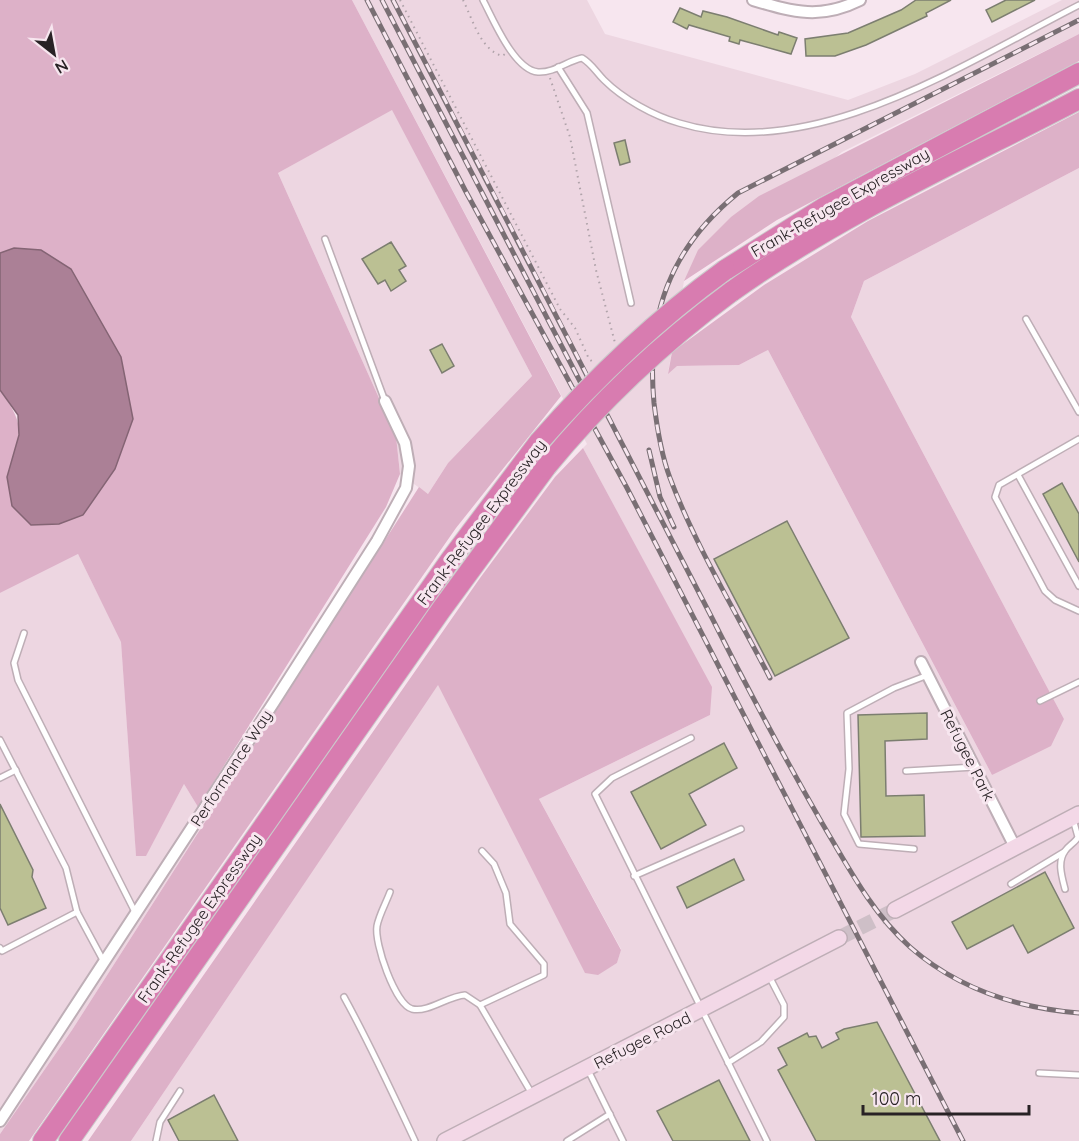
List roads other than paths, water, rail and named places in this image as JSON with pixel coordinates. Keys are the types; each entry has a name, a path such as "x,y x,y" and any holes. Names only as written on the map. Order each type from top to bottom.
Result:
{"highway":[{"name":"Frank-Refugee Expressway","path":"43,1141 450,559 538,442 621,355 674,308 725,270 825,207 1079,73"},
{"name":"Frank-Refugee Expressway","path":"69,1141 441,610 546,466 596,409 639,367 731,292 778,260 849,218 1079,99"}],"main road":[{"path":"894,910 1076,816"},
{"name":"Refugee Road","path":"445,1141 839,938"}],"street":[{"path":"756,0 795,11 823,14 860,0"},
{"name":"Performance Way","path":"0,1121 105,963 377,540 406,488 409,466 405,443 385,400"},
{"name":"Refugee Park","path":"921,662 1015,847"}],"lane":[{"path":"483,0 510,51 520,63 530,70 547,71 570,60 582,58 592,64 605,80 637,104 678,123 733,133 776,132 830,122 890,101 1079,5"},
{"path":"558,67 587,113 631,303"},
{"path":"325,239 385,400"},
{"path":"1026,319 1079,412"},
{"path":"1079,439 999,485 995,497 1045,591 1055,600 1079,611"},
{"path":"1018,475 1079,586"},
{"path":"24,633 14,663 18,680 136,915"},
{"path":"914,849 859,844 844,814 849,769 847,713 894,688 928,675"},
{"path":"1040,701 1079,682"},
{"path":"691,738 612,778 595,794 767,1141"},
{"path":"0,740 66,868 77,912 105,963"},
{"path":"906,771 975,767"},
{"path":"0,778 16,770"},
{"path":"1011,884 1064,852 1078,838 1076,816"},
{"path":"634,876 741,829"},
{"path":"480,1005 544,975 544,964 510,924 506,893 494,864 482,851"},
{"path":"1064,852 1060,872 1065,889"},
{"path":"390,892 376,927 376,937 401,1001 413,1009 422,1009 465,995 480,1005 533,1096"},
{"path":"0,948 2,951 77,912"},
{"path":"728,1063 760,1042 784,1017 784,1005 769,975"},
{"path":"344,997 374,1052 378,1065 415,1141"},
{"path":"587,1069 623,1141"},
{"path":"1039,1073 1079,1076"},
{"path":"156,1141 159,1122 180,1091"},
{"path":"567,1141 610,1114"}],"tunnel":[{"path":"839,938 895,910"}],"railway":[{"path":"367,0 465,190 627,488 963,1141"},
{"path":"382,0 585,391"},
{"path":"393,0 751,694 807,797 872,904 896,934 910,947 929,962 968,985 1011,1001 1079,1013"},
{"path":"770,678 692,529 664,460 655,412 652,371 654,341 667,286 679,261 695,237 738,193 1079,20"},
{"path":"649,450 660,497 674,527"}]}
